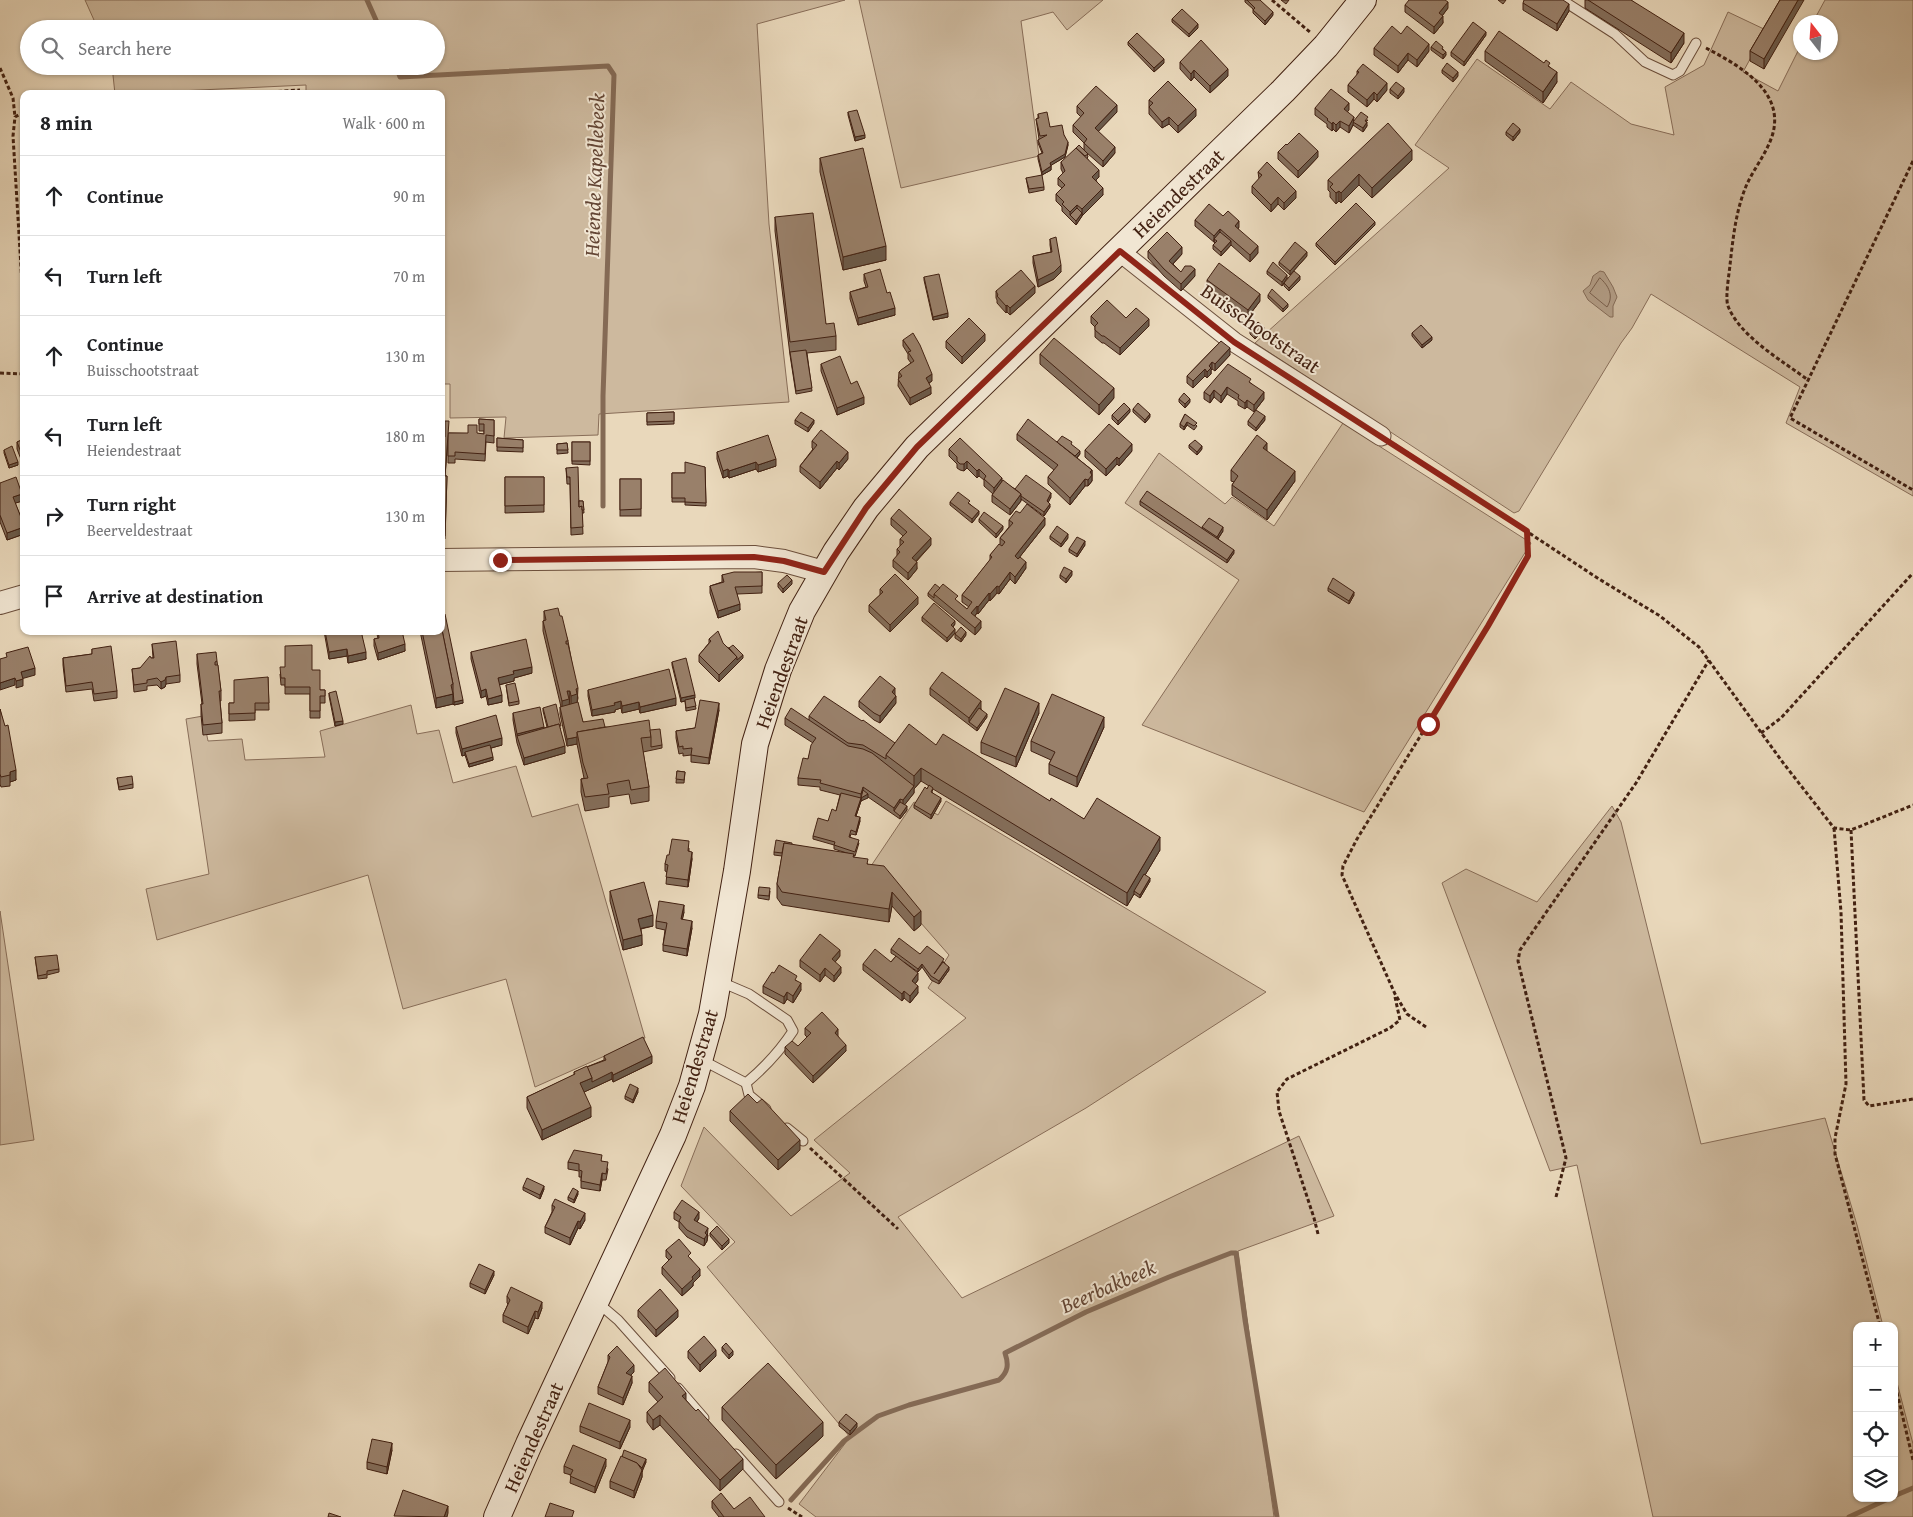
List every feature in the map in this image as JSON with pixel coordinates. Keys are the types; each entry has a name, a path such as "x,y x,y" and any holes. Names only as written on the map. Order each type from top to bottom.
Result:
{"main road":[{"name":"Heiendestraat","path":"498,1517 529,1444 673,1135 692,1086 712,1014 737,871 755,744 778,670 802,611 824,572 866,508 917,447 1283,91 1326,46 1363,0"}],"street":[{"name":"Buisschootstraat","path":"1120,251 1234,342 1381,436"},
{"path":"445,560 754,557 784,561 824,572"},
{"path":"0,603 20,597"}],"lane":[{"path":"1562,0 1615,34 1645,62 1673,75 1680,72 1696,43"},
{"path":"718,981 749,994 787,1020 793,1032 764,1068 746,1083"},
{"path":"700,1059 746,1083 749,1095 803,1141"},
{"path":"596,1301 618,1320 708,1422"},
{"path":"727,1444 779,1502"}],"path":[{"path":"1272,0 1326,46"},
{"path":"1696,43 1729,60 1754,78 1770,98 1774,112 1773,132 1764,154 1747,185 1734,228 1727,305 1737,322 1757,342 1808,380"},
{"path":"0,68 13,98 15,117 13,136 20,251"},
{"path":"15,117 20,114"},
{"path":"1913,161 1790,418 1913,490"},
{"path":"0,373 20,374"},
{"path":"1381,436 1599,579 1660,616 1699,647 1761,733 1834,828 1841,912 1846,1084 1835,1138 1835,1154 1879,1322"},
{"path":"1426,1027 1408,1014 1395,994 1342,875 1343,866 1357,839 1488,626 1528,556 1527,531"},
{"path":"1761,733 1781,718 1913,573"},
{"path":"1556,1197 1566,1158 1518,962 1520,950 1636,783 1709,660"},
{"path":"1834,828 1851,830 1913,805"},
{"path":"1851,830 1864,1100 1869,1106 1913,1099"},
{"path":"1318,1234 1278,1111 1278,1092 1287,1079 1390,1028 1400,1020 1395,994"},
{"path":"803,1141 898,1229"},
{"path":"1898,1397 1913,1460"}],"shaded area":[{"path":"85,0 845,0 757,24 769,224 789,402 599,414 598,435 504,438 506,417 450,418 450,384 445,384 445,90 306,90 306,85 200,90 115,90 113,75 445,75 445,20 94,20"},
{"path":"859,0 1103,0 1067,30 1053,12 1021,21 1039,156 901,188"},
{"path":"1825,0 1913,0 1913,496 1786,423 1800,387 1651,294 1519,511 1514,513 1255,343 1449,168 1415,145 1477,59 1550,109 1571,82 1631,124 1674,135 1665,87 1704,65 1728,12 1766,30 1743,72 1778,91 1794,60 1838,60 1838,15 1817,15"},
{"path":"1343,423 1531,543 1364,812 1142,725 1239,580 1125,503 1159,453 1225,504 1232,497 1274,526"},
{"path":"411,705 417,734 439,730 453,783 516,766 532,817 578,804 645,1038 535,1087 506,979 403,1009 368,875 157,940 146,889 209,874 186,719 203,716 208,741 242,739 245,760 325,757 320,731"},
{"path":"946,801 1266,992 1086,1108 898,1217 962,1298 1299,1136 1334,1216 1238,1251 1274,1517 816,1517 799,1504 850,1437 707,1267 735,1242 681,1186 704,1127 791,1216 850,1173 814,1140 966,1018 928,988 949,955 871,866 914,802 938,815"},
{"path":"1612,806 1621,822 1701,1144 1825,1118 1857,1225 1882,1322 1853,1322 1853,1502 1898,1502 1898,1386 1913,1444 1913,1517 1653,1517 1577,1165 1550,1171 1442,883 1466,869 1537,902"},
{"path":"0,911 34,1140 0,1145"}],"water":[{"path":"1600,271 1604,272 1617,297 1613,306 1613,317 1610,317 1588,300 1583,291 1590,285 1593,276"}],"building":[{"path":"1247,0 1260,0 1273,12 1265,21 1253,10 1255,8"},
{"path":"1409,0 1445,0 1448,2 1439,13 1443,16 1434,27 1405,5"},
{"path":"1524,0 1563,0 1569,4 1557,24 1523,3"},
{"path":"1588,0 1631,0 1684,33 1671,53"},
{"path":"1780,0 1798,0 1764,59 1750,51"},
{"path":"1182,9 1198,24 1189,34 1172,19"},
{"path":"1473,22 1486,32 1464,62 1451,52"},
{"path":"1392,26 1401,34 1407,26 1429,44 1417,60 1408,53 1398,66 1374,48"},
{"path":"1499,31 1544,63 1546,60 1550,63 1548,66 1557,72 1543,92 1485,51"},
{"path":"1137,33 1164,59 1154,68 1128,42"},
{"path":"1201,40 1228,69 1210,86 1194,70 1191,74 1180,62"},
{"path":"1436,41 1446,52 1443,55 1431,47"},
{"path":"1447,63 1458,72 1453,78 1442,70"},
{"path":"1363,64 1387,83 1377,95 1374,92 1367,100 1348,85"},
{"path":"1168,81 1196,109 1178,126 1169,117 1162,122 1149,107 1153,103 1149,100"},
{"path":"1396,82 1404,88 1398,96 1390,89"},
{"path":"1096,86 1117,105 1095,128 1115,147 1103,161 1084,143 1087,139 1073,125 1084,113 1077,106"},
{"path":"1331,89 1349,103 1344,109 1354,117 1349,126 1340,121 1336,125 1333,122 1332,124 1315,108"},
{"path":"857,110 865,135 855,137 848,112"},
{"path":"1047,112 1050,127 1062,125 1068,142 1065,154 1050,163 1051,166 1042,172 1038,155 1043,153 1038,140 1047,135 1040,136 1036,119 1039,118 1038,114"},
{"path":"1361,112 1368,117 1363,128 1353,122"},
{"path":"1388,123 1412,150 1372,188 1359,174 1341,193 1339,191 1336,193 1330,187 1333,184 1328,180"},
{"path":"1513,123 1520,129 1513,137 1506,132"},
{"path":"1299,133 1318,151 1298,171 1278,152"},
{"path":"1079,145 1088,154 1085,156 1076,148"},
{"path":"863,148 886,246 843,257 820,158"},
{"path":"1076,148 1099,170 1092,177 1103,188 1082,209 1077,205 1070,212 1056,194 1065,185 1058,178 1065,171 1061,162"},
{"path":"1267,162 1296,191 1284,203 1278,197 1271,205 1252,186 1262,175 1258,172"},
{"path":"1042,175 1044,187 1029,189 1026,178"},
{"path":"1356,203 1375,222 1335,262 1316,243"},
{"path":"1209,204 1223,216 1228,211 1239,221 1235,226 1258,246 1250,255 1220,229 1214,236 1195,220"},
{"path":"1077,208 1082,213 1076,221 1070,215"},
{"path":"813,213 826,324 834,323 836,336 790,342 775,217"},
{"path":"1167,232 1182,247 1169,261 1181,272 1185,266 1191,266 1195,269 1181,284 1148,251"},
{"path":"1220,232 1231,241 1221,252 1213,245 1217,241 1214,239"},
{"path":"1056,237 1061,265 1054,272 1038,280 1033,256 1052,252 1050,239"},
{"path":"1295,242 1307,252 1290,271 1279,262"},
{"path":"1273,262 1287,275 1282,282 1267,271"},
{"path":"1219,263 1260,294 1248,310 1207,280"},
{"path":"880,269 887,293 890,292 895,308 858,318 850,292 868,287 864,274"},
{"path":"1021,270 1035,286 1010,308 997,296 996,291"},
{"path":"1294,271 1300,276 1289,288 1284,283"},
{"path":"939,274 948,313 933,317 924,277"},
{"path":"1272,289 1288,304 1283,309 1268,295"},
{"path":"1107,300 1126,318 1136,308 1149,319 1120,348 1095,330 1095,326 1098,323 1091,316"},
{"path":"969,318 985,334 962,357 946,341"},
{"path":"1258,322 1264,327 1255,336 1250,331"},
{"path":"1421,325 1432,337 1422,345 1412,333"},
{"path":"913,333 932,374 926,378 931,387 910,398 898,379 902,376 899,372 914,361 908,352 911,351 903,340"},
{"path":"1054,338 1114,388 1099,405 1040,354"},
{"path":"1221,341 1230,348 1215,364 1212,362 1209,366 1211,368 1207,372 1205,369 1193,381 1187,376"},
{"path":"806,350 812,388 796,391 790,352"},
{"path":"840,356 851,384 857,381 864,397 837,408 821,364"},
{"path":"1228,364 1251,379 1249,382 1264,392 1254,405 1247,400 1245,403 1238,398 1239,395 1227,387 1221,396 1214,390 1210,396 1204,392"},
{"path":"1184,393 1190,399 1185,404 1179,399"},
{"path":"1124,403 1130,409 1118,421 1112,415"},
{"path":"1138,403 1150,414 1145,420 1133,409"},
{"path":"1256,410 1265,416 1256,428 1248,421"},
{"path":"674,412 674,421 647,422 647,413"},
{"path":"801,412 814,420 808,428 795,420"},
{"path":"1185,414 1197,423 1194,426 1187,422 1184,427 1180,424"},
{"path":"479,419 494,420 494,436 486,435 485,454 455,452 455,456 448,456 448,433 468,433 468,425 477,425 477,433 484,434 484,424 479,424"},
{"path":"1028,419 1092,470 1090,472 1092,475 1088,480 1085,479 1070,498 1048,477 1058,465 1017,434"},
{"path":"445,421 449,421 445,476"},
{"path":"1109,424 1132,444 1119,459 1117,457 1106,469 1085,450"},
{"path":"821,430 848,452 839,463 837,461 820,482 800,466 817,445 812,441"},
{"path":"768,435 776,459 758,465 756,462 729,471 728,469 723,471 717,452"},
{"path":"1257,435 1267,443 1263,448 1295,471 1267,510 1232,485 1238,476 1231,470"},
{"path":"1062,436 1072,442 1071,444 1080,451 1075,456 1057,442"},
{"path":"497,438 523,440 523,448 497,447"},
{"path":"960,438 1002,478 994,488 984,479 986,476 979,469 977,471 967,461 964,464 960,464 957,461 957,457 949,449"},
{"path":"1195,440 1202,446 1197,452 1189,445"},
{"path":"572,442 590,442 590,461 572,461"},
{"path":"567,443 568,450 557,450 557,444"},
{"path":"12,446 18,462 9,465 4,450"},
{"path":"685,462 705,467 706,503 685,502 685,498 672,498 672,473 685,473"},
{"path":"578,467 579,507 582,506 583,527 571,528 570,477 567,477 566,468"},
{"path":"1026,475 1051,493 1047,501 1050,504 1044,512 1021,496 1015,489"},
{"path":"445,476 447,476 445,536"},
{"path":"16,477 20,488 20,495 13,497 20,515 20,528 7,533 0,515 0,483"},
{"path":"505,477 544,477 544,505 505,506"},
{"path":"620,479 641,479 641,509 620,510"},
{"path":"1003,480 1021,494 1010,509 992,495"},
{"path":"1147,491 1234,550 1227,560 1140,501"},
{"path":"958,492 979,511 972,519 950,502"},
{"path":"579,501 583,501 584,510 582,510 582,506 579,507"},
{"path":"1027,504 1045,518 1015,556 1018,559 1020,557 1026,562 1015,577 1010,572 999,587 997,586 989,593 971,613 981,621 975,628 934,594 943,584 958,596 955,599 967,609 972,602 962,595 992,557 990,555 999,544 1002,546 1005,542 1000,538 1013,523 1009,520 1016,511 1020,513"},
{"path":"899,509 931,538 912,558 917,562 908,573 893,560 900,552 897,549 904,542 900,539 907,532 891,518"},
{"path":"984,512 1003,526 996,534 979,519"},
{"path":"1209,518 1223,527 1217,537 1202,527"},
{"path":"1057,526 1068,534 1061,544 1050,536"},
{"path":"1077,537 1085,541 1077,554 1069,549"},
{"path":"1064,567 1072,571 1066,579 1060,575"},
{"path":"734,572 762,572 762,586 735,587 740,604 718,611 710,586 724,582 722,575"},
{"path":"895,574 918,597 890,625 869,605 883,592 880,589"},
{"path":"787,575 792,580 783,589 778,583"},
{"path":"1333,578 1354,592 1349,601 1328,588"},
{"path":"935,584 940,588 934,594 934,598 928,593"},
{"path":"934,603 955,621 951,625 955,629 947,638 922,617"},
{"path":"558,608 560,616 562,616 568,641 566,641 566,644 568,644 578,688 576,689 577,694 571,696 570,691 567,691 569,699 562,701 543,621 546,620 544,611"},
{"path":"445,614 463,700 454,702 453,684 443,635 445,635"},
{"path":"961,627 966,632 961,639 955,634"},
{"path":"718,631 723,643 737,657 719,675 699,655 711,641 709,639"},
{"path":"326,635 362,635 366,652 348,656 347,649 329,652"},
{"path":"379,635 403,635 405,644 378,653 374,639 379,638"},
{"path":"423,635 443,635 453,684 451,685 453,694 436,698"},
{"path":"526,639 532,667 513,671 514,674 498,678 502,695 488,699 486,689 481,691 471,652"},
{"path":"176,641 180,675 166,677 161,682 157,678 147,680 147,683 134,685 132,669 140,668 150,656 154,658 152,644"},
{"path":"312,645 312,670 320,670 320,690 325,690 325,696 320,696 320,711 310,711 310,687 285,687 285,678 281,678 280,667 285,667 285,646"},
{"path":"733,645 743,655 737,660 737,657 729,648"},
{"path":"111,646 117,691 94,694 92,682 66,686 63,658 92,654 92,649"},
{"path":"28,647 35,668 21,672 23,679 16,681 15,678 0,683 0,659 7,657 6,653"},
{"path":"216,652 217,661 215,665 218,665 222,723 203,725 201,704 203,704 197,654"},
{"path":"686,658 695,695 681,698 672,662"},
{"path":"669,669 676,698 640,707 639,702 622,706 621,701 614,703 615,705 592,710 588,690"},
{"path":"942,672 981,701 969,718 930,688"},
{"path":"880,676 895,688 892,692 896,696 880,716 859,701"},
{"path":"268,677 269,703 255,703 255,713 229,714 229,703 234,703 234,680"},
{"path":"515,683 519,701 509,703 506,685"},
{"path":"1005,688 1039,703 1016,757 981,742"},
{"path":"336,691 343,721 335,722 329,693"},
{"path":"1052,694 1104,717 1077,777 1049,764 1055,752 1031,741"},
{"path":"824,696 863,720 895,743 886,755 886,759 863,745 848,743 809,716"},
{"path":"694,698 696,706 686,708 685,700"},
{"path":"700,700 719,703 709,758 691,755 692,748 683,749 683,746 679,747 676,731 695,728"},
{"path":"578,702 583,722 603,719 605,727 577,732 577,737 567,739 560,707"},
{"path":"556,704 561,726 559,724 548,727 543,708"},
{"path":"540,707 544,727 517,734 513,713"},
{"path":"791,708 848,746 872,753 914,786 903,800 900,799 894,808 863,787 861,794 820,783 821,780 798,778 803,758 808,759 811,745 816,738 785,718"},
{"path":"979,708 987,714 977,728 969,722"},
{"path":"0,709 5,726 8,725 16,770 10,772 10,775 1,777 0,774"},
{"path":"496,715 502,738 462,749 456,727"},
{"path":"649,720 651,737 641,738 649,787 631,790 629,780 607,784 609,794 585,797 581,779 588,778 577,732"},
{"path":"559,724 565,746 524,758 517,736"},
{"path":"909,724 936,745 943,734 1050,801 1051,798 1084,819 1097,798 1160,837 1127,893 921,768 914,776 886,755"},
{"path":"660,729 662,745 651,747 650,730"},
{"path":"490,745 493,757 469,764 465,752"},
{"path":"677,771 685,772 684,780 676,779"},
{"path":"132,776 133,784 119,787 117,778"},
{"path":"929,785 933,788 931,792 941,798 931,815 914,805 925,787 927,789"},
{"path":"863,790 868,794 861,798"},
{"path":"841,793 861,798 855,816 860,817 856,832 851,830 849,837 859,840 855,852 834,845 835,842 813,836 818,818 828,821 832,809 836,811"},
{"path":"900,802 907,806 900,816 894,811"},
{"path":"672,839 689,841 688,851 692,852 688,880 666,877 668,865 665,864"},
{"path":"776,840 792,843 792,845 784,843 782,853 774,852"},
{"path":"784,843 854,854 853,857 868,859 867,864 884,866 921,911 914,917 892,892 889,909 782,892 777,884"},
{"path":"1144,874 1150,878 1140,895 1134,891"},
{"path":"644,882 653,915 638,919 642,935 623,940 610,891"},
{"path":"759,887 770,888 769,896 758,895"},
{"path":"659,901 684,905 681,919 692,921 687,949 663,945 667,923 656,921"},
{"path":"820,934 840,950 832,959 841,967 834,976 825,968 820,975 800,960"},
{"path":"899,938 920,954 927,946 944,959 934,974 943,962 949,967 939,981 931,976 922,964 918,969 891,949"},
{"path":"875,949 891,962 896,956 918,973 912,981 918,986 910,996 904,991 902,994 863,964"},
{"path":"57,955 59,969 47,971 47,974 38,976 35,957"},
{"path":"779,965 797,976 795,980 801,983 793,996 787,992 784,997 763,986"},
{"path":"822,1012 838,1029 835,1033 846,1045 813,1076 785,1047 792,1041 798,1046 811,1033 805,1028"},
{"path":"643,1037 652,1056 613,1075 612,1072 592,1082 587,1067 606,1060 604,1056"},
{"path":"587,1066 592,1078 580,1083 591,1107 542,1130 527,1097 575,1074 574,1072"},
{"path":"630,1084 638,1088 633,1100 625,1096"},
{"path":"748,1094 757,1103 762,1099 800,1140 778,1160 730,1111"},
{"path":"574,1150 602,1155 601,1161 608,1162 606,1174 602,1173 600,1185 581,1181 582,1171 579,1170 579,1164 568,1162"},
{"path":"527,1178 544,1186 540,1195 523,1187"},
{"path":"573,1188 578,1191 574,1200 568,1197"},
{"path":"555,1199 585,1213 580,1222 578,1221 570,1238 545,1227 555,1207 552,1205"},
{"path":"682,1200 699,1212 694,1220 708,1228 704,1239 687,1230 679,1221 681,1217 674,1212"},
{"path":"717,1226 729,1239 722,1246 710,1233"},
{"path":"679,1239 691,1253 688,1256 700,1269 682,1289 662,1267 672,1257 666,1250"},
{"path":"479,1264 494,1271 485,1290 470,1283"},
{"path":"511,1287 542,1302 538,1312 535,1311 528,1327 503,1315 510,1300 507,1296"},
{"path":"660,1289 678,1310 656,1330 638,1310"},
{"path":"704,1336 716,1350 700,1365 688,1351"},
{"path":"726,1343 733,1351 729,1355 722,1347"},
{"path":"617,1346 634,1365 626,1373 632,1376 623,1398 598,1387 610,1357 608,1355"},
{"path":"768,1363 823,1422 776,1465 722,1407"},
{"path":"665,1368 686,1393 682,1396 696,1411 698,1409 743,1459 720,1480 660,1415 653,1420 647,1412 663,1397 649,1382"},
{"path":"589,1403 630,1420 620,1442 580,1426"},
{"path":"846,1414 857,1423 850,1431 839,1422"},
{"path":"372,1439 392,1443 387,1467 367,1462"},
{"path":"573,1445 606,1459 595,1487 570,1476 573,1470 564,1466"},
{"path":"624,1450 646,1459 642,1468 637,1463 622,1457"},
{"path":"621,1456 637,1463 642,1470 634,1491 610,1481"},
{"path":"403,1490 448,1506 444,1517 394,1516"},
{"path":"721,1493 734,1509 750,1497 765,1517 724,1517 712,1501"},
{"path":"550,1503 574,1511 572,1517 545,1517"},
{"path":"329,1513 341,1517 328,1517"}],"waterway":[{"name":"Heiende Kapellebeek","path":"367,0 376,20"},
{"name":"Heiende Kapellebeek","path":"445,75 608,66 614,75 603,396 603,506"},
{"name":"Heiende Kapellebeek","path":"399,75 400,77 438,75"},
{"name":"Beerbakbeek","path":"791,1500 844,1441 878,1416 909,1405 999,1380 1007,1368 1005,1353 1086,1312 1169,1277 1231,1253 1236,1253 1277,1517"},
{"name":"Beerbakbeek","path":"1898,1494 1913,1488"},
{"name":"Beerbakbeek","path":"1849,1517 1881,1502"}],"route":[{"path":"500,560 754,557 784,561 824,572 866,508 917,447 1120,251 1234,342 1527,531 1528,556 1428,724"}]}
